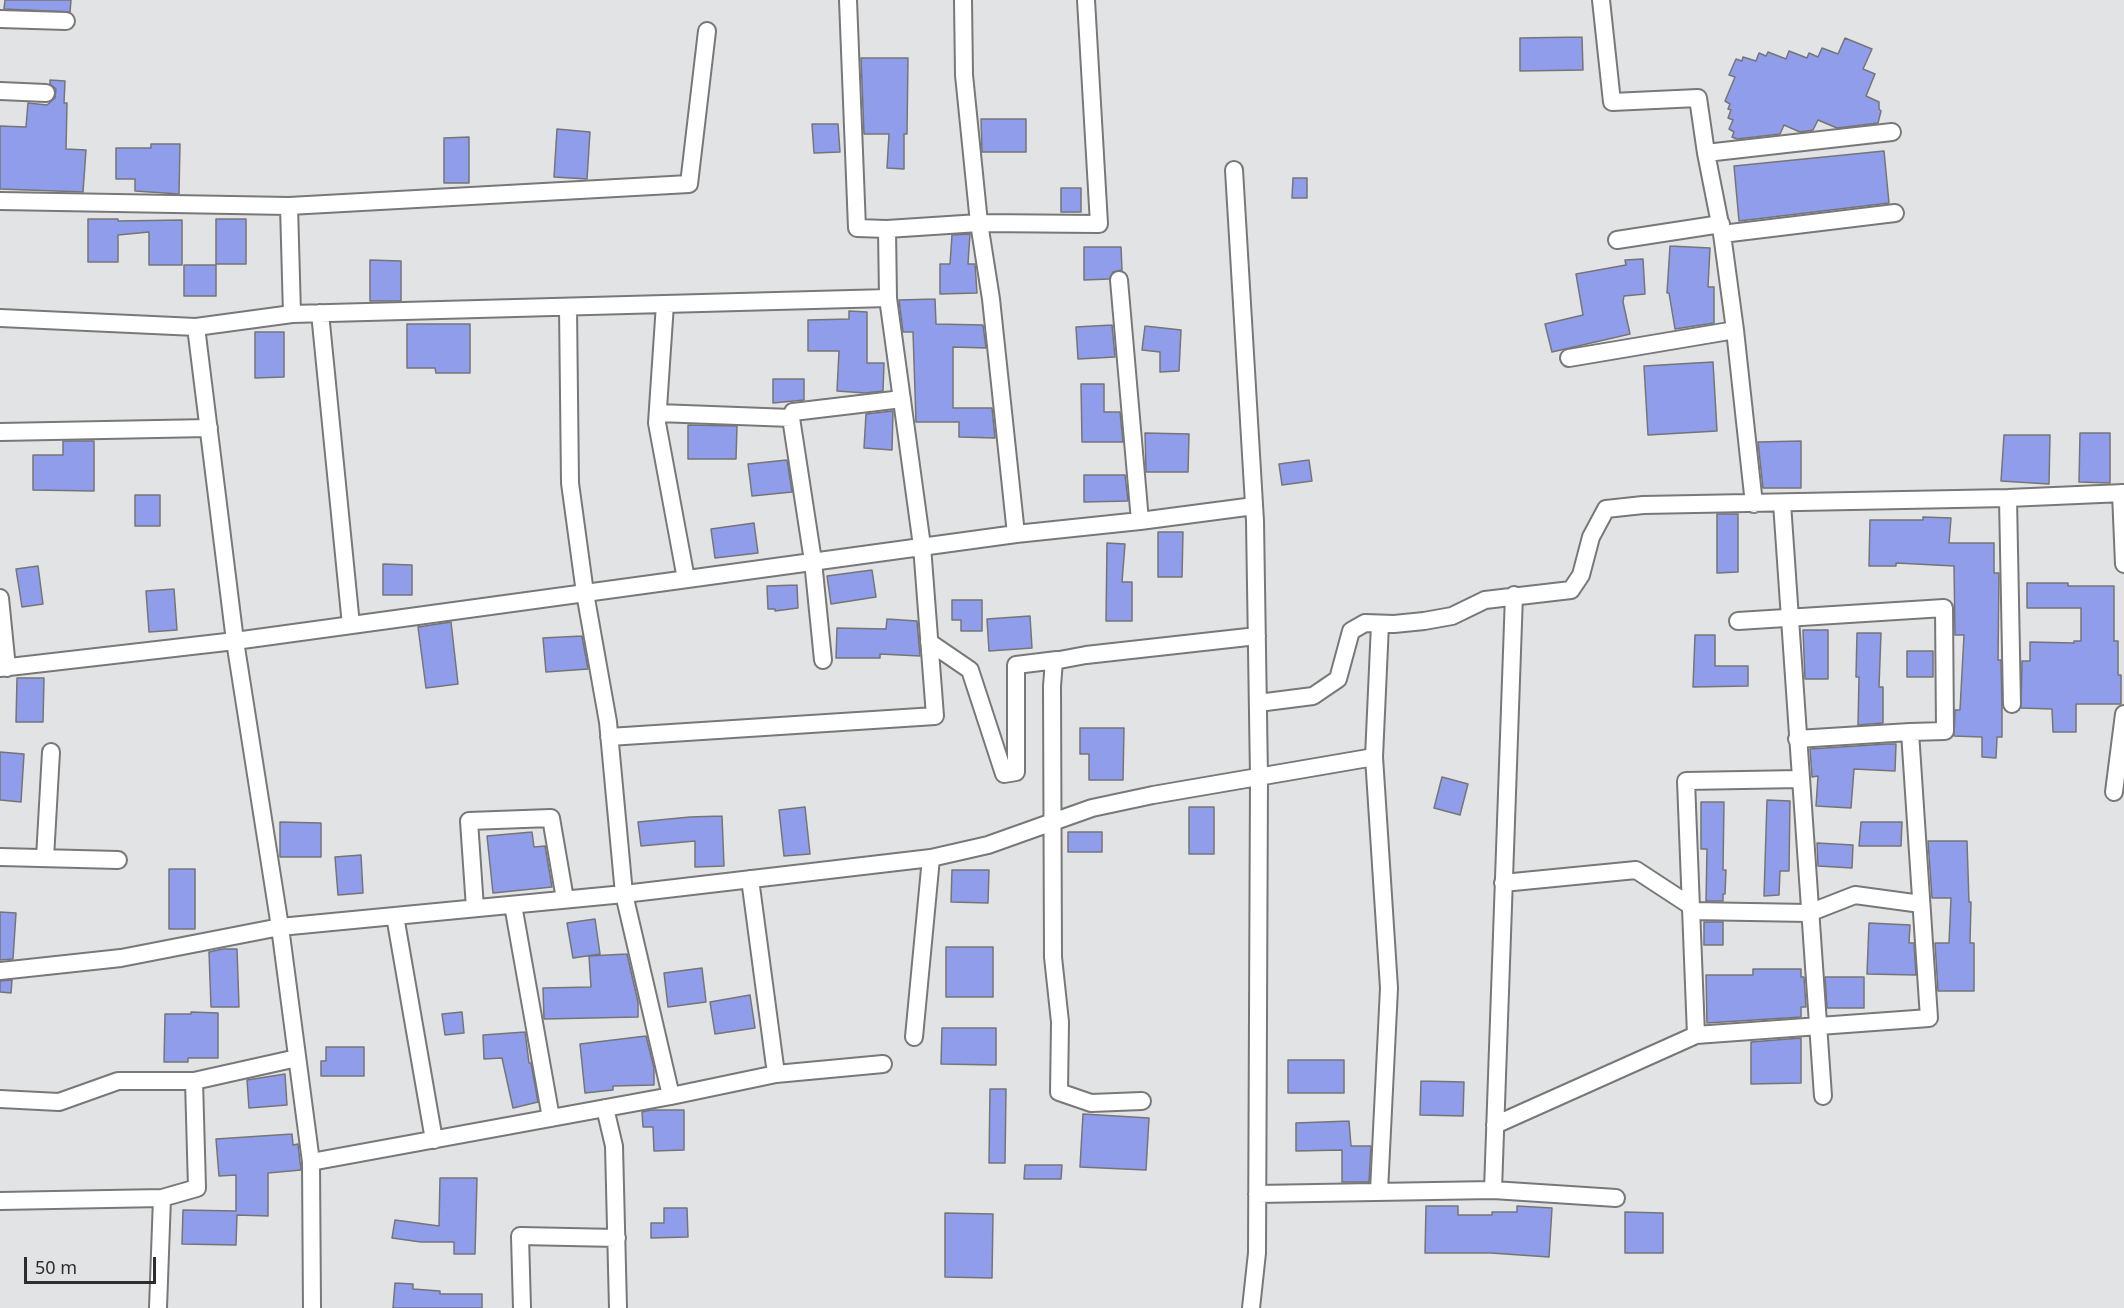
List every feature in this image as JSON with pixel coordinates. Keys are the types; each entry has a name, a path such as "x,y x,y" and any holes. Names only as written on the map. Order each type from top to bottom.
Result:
{"street":[{"path":"848,0 856,228 887,229 979,223 1099,224 1086,0"},
{"path":"963,0 964,75 1016,534"},
{"path":"1600,0 1612,102 1698,98 1721,229 1735,330 1754,504"},
{"path":"0,18 66,21"},
{"path":"0,201 289,206 689,184 707,31"},
{"path":"0,91 46,93"},
{"path":"1706,153 1892,132"},
{"path":"1234,170 1254,506 1257,636 1259,777 1257,1253 1251,1308"},
{"path":"289,206 292,314"},
{"path":"1617,240 1895,213"},
{"path":"609,737 935,716 922,546 888,298 887,229"},
{"path":"1119,280 1140,522"},
{"path":"0,318 196,327 292,314 888,298"},
{"path":"665,304 657,423 686,579"},
{"path":"568,307 570,483 585,593 609,737 624,894 671,1096"},
{"path":"320,313 351,625"},
{"path":"196,327 235,640 280,927 311,1162 312,1308"},
{"path":"1569,358 1735,330"},
{"path":"823,660 813,561 791,418 793,412 902,399"},
{"path":"658,412 791,418"},
{"path":"0,432 209,428"},
{"path":"1258,703 1314,696 1338,679 1351,631 1365,623 1424,621 1452,616 1485,600 1571,590 1581,575 1591,537 1606,509 1643,505 2122,494 2124,564"},
{"path":"2008,498 2012,704"},
{"path":"1782,503 1788,618 1823,1096"},
{"path":"0,598 4,668 351,625 922,546 1140,522 1254,506"},
{"path":"1493,1190 1514,595"},
{"path":"1738,621 1944,608 1945,731 1797,738"},
{"path":"1379,1191 1389,988 1374,757 1380,624"},
{"path":"929,642 970,670 1004,774 1016,772 1016,665 1257,636"},
{"path":"1057,660 1054,661 1052,686 1051,823 1053,957 1060,1022 1059,1092 1091,1103 1142,1101"},
{"path":"2114,792 2124,714"},
{"path":"1495,1125 1696,1035 1929,1018 1910,732"},
{"path":"45,858 51,752"},
{"path":"0,971 121,958 280,927 624,894 931,858 988,845 1092,808 1374,757"},
{"path":"1696,1035 1686,781 1800,779"},
{"path":"475,908 469,821 551,818 565,899"},
{"path":"0,857 118,860"},
{"path":"914,1037 931,858"},
{"path":"1503,883 1636,870 1691,908 1809,913 1855,895 1921,904"},
{"path":"750,879 776,1074"},
{"path":"513,904 551,1118"},
{"path":"395,916 434,1140"},
{"path":"0,1099 59,1102 118,1081 194,1081 297,1058"},
{"path":"311,1162 671,1096 776,1074 883,1064"},
{"path":"0,1201 162,1198 197,1188 194,1081"},
{"path":"605,1108 614,1146 618,1308"},
{"path":"1257,1194 1493,1190 1616,1198"},
{"path":"158,1308 162,1198"},
{"path":"522,1308 519,1236 616,1238"}],"building":[{"path":"5,0 71,0 70,12 4,9"},
{"path":"1582,37 1583,70 1520,71 1520,38"},
{"path":"1845,38 1872,49 1863,69 1875,74 1866,96 1879,102 1881,111 1878,123 1837,128 1818,120 1813,130 1800,132 1784,125 1780,134 1737,139 1732,137 1734,132 1729,129 1733,120 1728,118 1731,110 1728,109 1730,104 1725,101 1735,77 1729,75 1736,59 1742,61 1743,57 1756,61 1759,53 1766,56 1768,52 1786,59 1789,51 1807,58 1809,53 1818,57 1822,48 1838,54"},
{"path":"861,58 908,58 904,169 887,168 889,134 864,134"},
{"path":"50,80 65,81 66,149 86,150 83,192 0,189 0,126 26,127 28,103 47,105 55,98 56,89 50,84"},
{"path":"981,119 1026,119 1026,152 982,152"},
{"path":"812,124 838,124 840,152 814,153"},
{"path":"557,129 590,132 587,179 554,177"},
{"path":"469,137 469,183 444,183 444,138"},
{"path":"151,144 180,144 179,194 135,191 135,179 116,179 116,148 151,148"},
{"path":"1884,151 1889,203 1739,221 1734,166"},
{"path":"1293,178 1307,178 1307,198 1292,198"},
{"path":"1061,188 1081,188 1081,212 1061,212"},
{"path":"88,219 182,220 182,265 149,265 149,232 118,235 118,262 88,262"},
{"path":"216,219 246,219 246,264 216,264"},
{"path":"970,234 968,264 975,264 977,293 940,294 940,264 950,264 952,235"},
{"path":"1670,246 1710,248 1708,287 1714,287 1714,323 1675,329 1669,293 1667,293"},
{"path":"1084,247 1121,247 1122,270 1113,272 1109,279 1084,280"},
{"path":"1643,259 1645,294 1624,296 1623,302 1630,334 1552,352 1545,324 1583,315 1576,274 1626,265 1625,260"},
{"path":"370,260 401,261 401,301 370,301"},
{"path":"184,265 216,265 216,296 184,296"},
{"path":"935,299 936,324 983,325 986,348 953,347 953,408 992,408 995,438 959,437 959,422 916,422 913,332 903,332 899,300"},
{"path":"849,311 867,312 867,363 884,363 883,391 865,393 837,391 839,351 808,351 808,320 849,319"},
{"path":"407,324 470,324 470,373 436,373 435,368 407,368"},
{"path":"1112,325 1115,357 1078,359 1076,327"},
{"path":"1145,326 1181,330 1179,371 1160,372 1160,352 1142,350"},
{"path":"255,332 284,332 284,377 255,378"},
{"path":"1713,362 1717,431 1648,435 1644,366"},
{"path":"773,379 804,379 804,400 773,403"},
{"path":"1081,384 1104,384 1104,412 1120,412 1123,442 1082,442"},
{"path":"893,411 892,450 864,448 866,414"},
{"path":"688,425 737,426 736,459 688,459"},
{"path":"1145,433 1189,434 1188,472 1146,472"},
{"path":"2080,433 2110,433 2110,483 2079,482"},
{"path":"2004,435 2050,435 2049,484 2001,481"},
{"path":"63,441 94,441 94,491 33,490 33,455 63,455"},
{"path":"1801,441 1801,488 1763,488 1758,442"},
{"path":"787,460 792,492 752,496 748,464"},
{"path":"1309,460 1312,481 1282,485 1279,464"},
{"path":"1084,475 1125,475 1128,501 1084,502"},
{"path":"135,495 160,495 160,526 135,526"},
{"path":"1717,514 1738,514 1738,572 1717,573"},
{"path":"1923,517 1951,518 1949,543 1994,543 1994,573 1999,573 1998,660 2001,660 2002,708 2002,737 1997,737 1996,758 1982,757 1982,737 1954,736 1955,710 1960,710 1964,635 1955,635 1954,566 1896,563 1896,566 1869,566 1870,520 1923,520"},
{"path":"754,523 758,553 715,558 711,529"},
{"path":"1158,532 1183,532 1182,577 1158,577"},
{"path":"1107,543 1125,544 1122,582 1132,582 1132,621 1106,621"},
{"path":"383,564 412,565 412,595 383,595"},
{"path":"38,566 43,604 22,607 16,569"},
{"path":"872,570 876,597 831,604 827,576"},
{"path":"2027,583 2114,586 2114,641 2118,641 2121,704 2076,704 2076,732 2053,732 2052,709 2021,708 2022,661 2030,661 2030,642 2074,643 2074,641 2081,641 2081,608 2027,608"},
{"path":"797,585 798,608 775,611 775,609 768,609 767,586"},
{"path":"174,589 177,630 149,632 146,591"},
{"path":"952,600 982,600 982,631 961,631 961,620 952,620"},
{"path":"1030,616 1032,648 989,651 987,619"},
{"path":"887,619 917,621 920,656 880,654 880,658 836,658 837,628 886,629"},
{"path":"451,622 458,684 426,688 418,627"},
{"path":"1803,630 1828,630 1828,679 1805,679"},
{"path":"1857,633 1881,633 1879,687 1883,687 1883,723 1858,725"},
{"path":"1695,635 1715,635 1715,666 1748,666 1748,686 1693,687"},
{"path":"582,636 588,669 546,672 543,638"},
{"path":"1907,651 1933,651 1933,677 1907,677"},
{"path":"17,678 44,678 43,722 16,722"},
{"path":"1080,728 1124,728 1123,780 1089,780 1089,754 1080,754"},
{"path":"1896,744 1895,771 1854,769 1851,808 1816,806 1818,776 1812,777 1810,749"},
{"path":"0,752 24,754 21,802 0,800"},
{"path":"1442,777 1468,784 1460,815 1434,808"},
{"path":"1767,800 1790,801 1789,871 1780,871 1779,895 1764,896"},
{"path":"1701,802 1724,802 1723,870 1726,870 1723,901 1706,901 1707,849 1701,849"},
{"path":"805,807 810,854 784,856 779,810"},
{"path":"1189,807 1214,807 1214,854 1189,854"},
{"path":"722,816 724,866 695,867 695,841 641,846 638,822"},
{"path":"280,822 321,823 321,857 280,857"},
{"path":"1861,822 1902,822 1901,846 1859,846"},
{"path":"532,832 534,847 545,846 552,887 493,893 487,836"},
{"path":"1068,832 1102,832 1102,852 1068,852"},
{"path":"1928,841 1967,841 1969,902 1971,902 1970,943 1974,943 1974,991 1938,991 1935,943 1949,943 1951,898 1932,898"},
{"path":"1817,843 1853,845 1852,868 1818,866"},
{"path":"361,855 363,893 338,895 335,857"},
{"path":"169,869 195,869 195,929 169,929"},
{"path":"952,870 989,870 988,903 951,902"},
{"path":"0,912 16,913 13,959 0,960"},
{"path":"595,919 600,954 573,958 567,923"},
{"path":"1704,922 1723,922 1723,945 1704,945"},
{"path":"1869,923 1910,925 1909,943 1914,943 1916,975 1867,974"},
{"path":"946,947 993,947 993,997 946,997"},
{"path":"237,949 239,1007 211,1007 209,952"},
{"path":"627,954 638,1002 638,1017 544,1019 543,988 591,987 589,956"},
{"path":"702,968 706,1002 668,1007 664,973"},
{"path":"1753,969 1801,969 1801,977 1804,977 1806,1007 1801,1007 1801,1017 1707,1023 1706,975 1753,975"},
{"path":"1825,977 1864,977 1864,1008 1827,1008"},
{"path":"12,980 11,993 0,992 0,981"},
{"path":"750,995 755,1028 715,1034 710,1002"},
{"path":"191,1012 218,1013 218,1058 188,1058 188,1062 164,1062 165,1014 191,1014"},
{"path":"462,1012 464,1033 445,1035 442,1014"},
{"path":"942,1028 996,1028 996,1065 941,1064"},
{"path":"525,1032 538,1102 513,1108 502,1058 484,1059 483,1035"},
{"path":"646,1036 654,1068 654,1085 613,1086 613,1090 585,1093 580,1044"},
{"path":"1801,1038 1801,1083 1751,1084 1751,1042"},
{"path":"326,1047 364,1047 364,1076 321,1076 321,1061 326,1061"},
{"path":"1288,1060 1344,1060 1344,1093 1288,1093"},
{"path":"285,1074 287,1105 249,1108 247,1080"},
{"path":"1421,1081 1464,1082 1463,1116 1420,1115"},
{"path":"990,1089 1006,1089 1005,1163 989,1163"},
{"path":"684,1110 684,1150 654,1151 653,1127 643,1127 642,1112"},
{"path":"1083,1114 1149,1118 1146,1170 1080,1167"},
{"path":"1349,1121 1351,1146 1371,1146 1369,1182 1342,1182 1342,1150 1296,1151 1296,1123"},
{"path":"292,1134 293,1145 298,1144 301,1170 268,1173 268,1216 237,1215 236,1245 182,1244 183,1210 236,1211 236,1175 219,1176 216,1139"},
{"path":"1025,1165 1062,1165 1061,1179 1024,1179"},
{"path":"440,1178 477,1178 475,1254 454,1254 454,1242 421,1242 392,1238 395,1220 439,1226"},
{"path":"1426,1206 1458,1206 1458,1215 1517,1212 1517,1206 1552,1208 1549,1257 1491,1253 1425,1253"},
{"path":"664,1208 687,1208 688,1237 651,1238 651,1223 664,1223"},
{"path":"1625,1212 1663,1213 1663,1253 1625,1253"},
{"path":"945,1213 993,1214 992,1278 945,1277"},
{"path":"395,1283 413,1284 413,1289 440,1291 440,1294 482,1294 482,1308 393,1308"}]}
